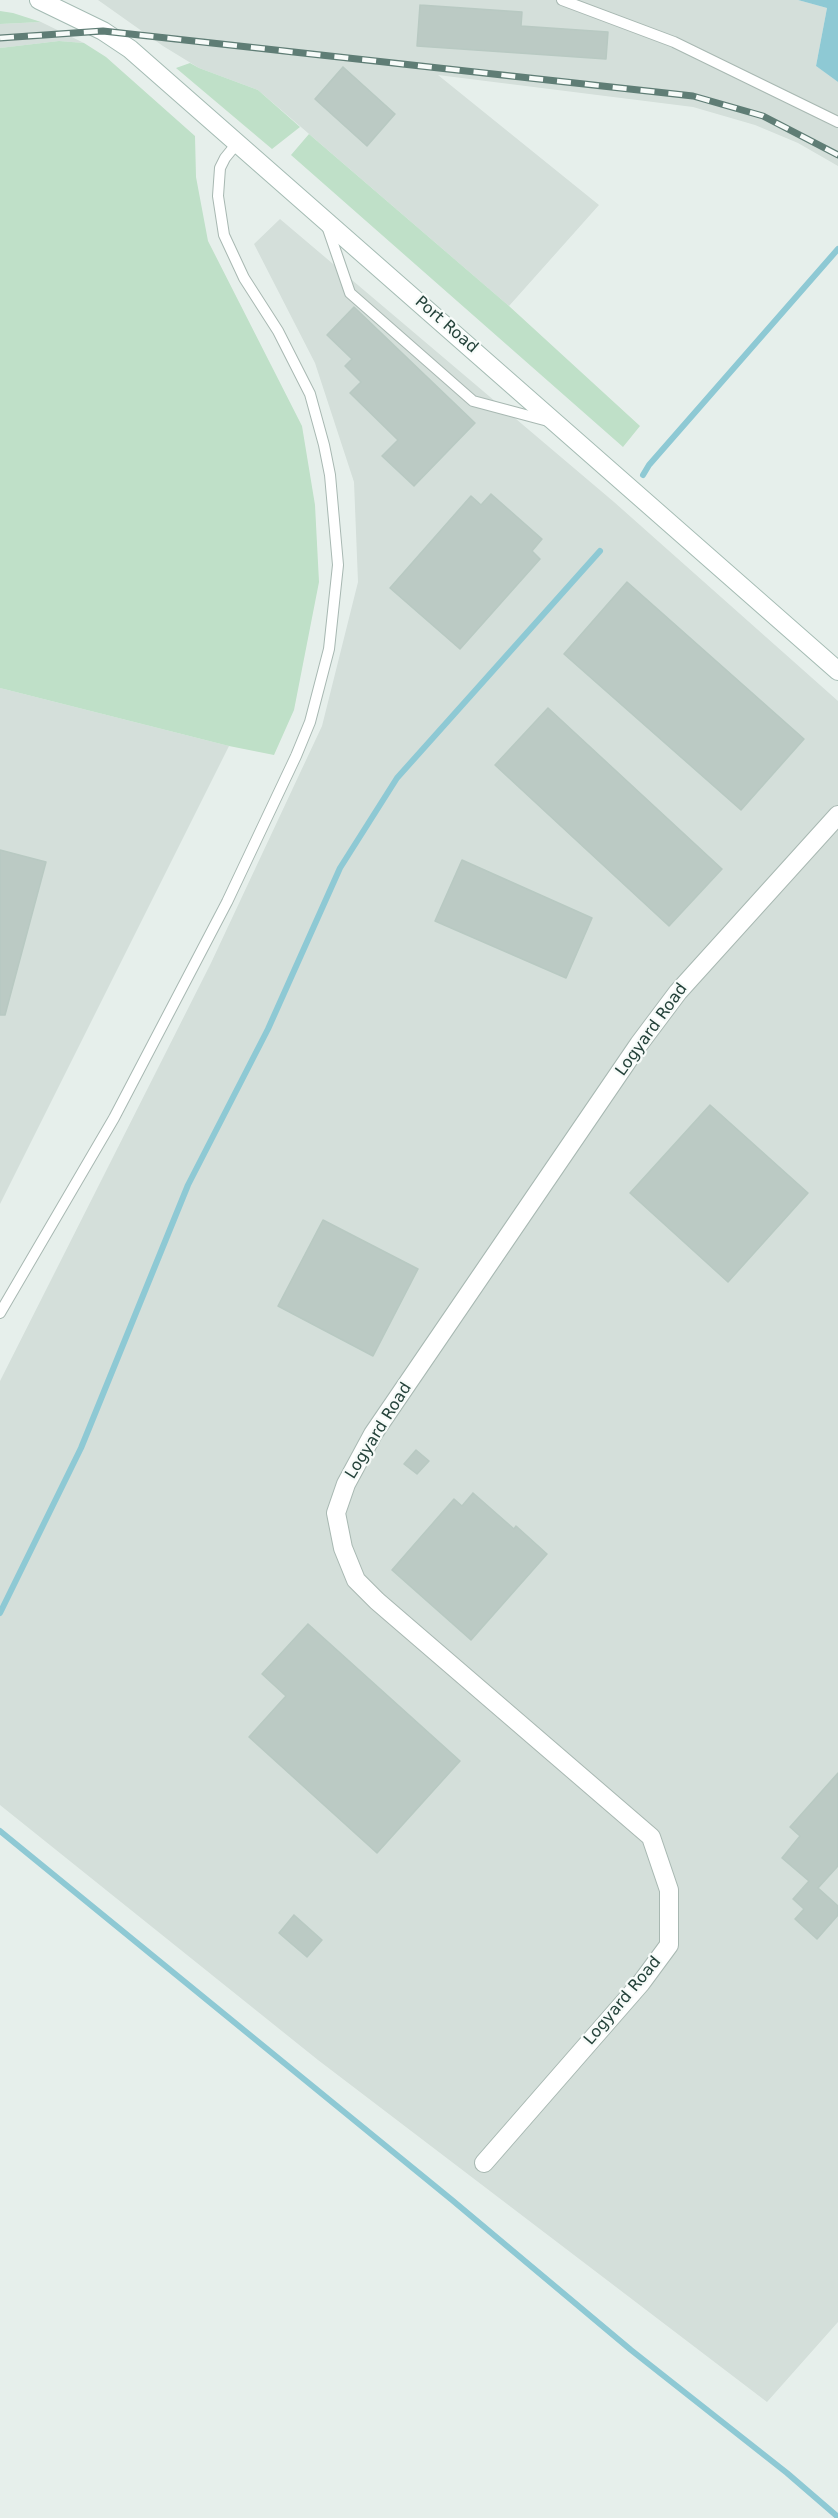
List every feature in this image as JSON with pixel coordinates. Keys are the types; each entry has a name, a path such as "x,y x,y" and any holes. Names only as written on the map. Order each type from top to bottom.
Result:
{"street":[{"name":"Port Road","path":"39,0 103,30 130,49 838,671"},
{"name":"Logyard Road","path":"484,2163 641,1983 669,1945 669,1890 651,1837 377,1601 356,1580 343,1548 336,1514 346,1484 373,1434 639,1044 678,992 838,815"}],"lane":[{"path":"562,0 674,42 838,122"},
{"path":"0,1313 114,1118 227,902 310,722 329,649 337,593 338,566 330,475 310,394 278,331 244,278 224,235 218,196 220,168 238,142"},
{"path":"324,218 351,293 474,401 557,423"}],"shaded area":[{"path":"98,0 798,0 827,8 816,66 838,82 838,166 798,143 755,125 693,107 438,75 599,205 509,306 258,90 199,68 163,46"},
{"path":"41,22 84,43 59,41 0,48 0,24"},
{"path":"280,219 614,502 838,701 838,2322 767,2402 318,2060 0,1805 0,1381 211,963 322,726 358,582 354,482 315,363 254,244"},
{"path":"0,688 229,746 0,1204"}],"green space":[{"path":"0,11 13,13 41,22 0,24"},
{"path":"59,41 84,43 106,57 195,136 196,177 208,241 302,426 315,505 319,582 294,710 274,755 229,746 0,688 0,48"},
{"path":"190,63 258,90 300,127 272,149 176,68"},
{"path":"309,134 509,306 640,426 623,447 291,155"}],"water":[{"path":"798,0 838,0 838,82 816,66 827,8"}],"building":[{"path":"420,5 522,12 521,26 608,32 606,59 417,46"},
{"path":"343,67 395,114 367,146 315,99"},
{"path":"354,307 475,423 414,486 382,456 398,440 350,393 361,382 345,366 352,359 327,335"},
{"path":"491,494 542,539 532,551 540,559 460,649 390,588 471,496 481,505"},
{"path":"627,582 804,739 741,810 564,654"},
{"path":"548,708 722,869 669,926 495,765"},
{"path":"0,850 46,862 5,1015 0,1015"},
{"path":"462,860 592,918 566,978 435,921"},
{"path":"710,1105 808,1193 728,1282 630,1193"},
{"path":"323,1220 418,1269 373,1356 278,1306"},
{"path":"416,1450 429,1461 417,1474 404,1464"},
{"path":"473,1493 514,1529 516,1526 547,1554 471,1640 392,1570 454,1499 462,1506"},
{"path":"308,1624 460,1761 377,1853 249,1737 286,1696 262,1674"},
{"path":"838,1773 838,1866 818,1888 838,1906 838,1915 817,1939 795,1919 804,1909 793,1899 809,1881 782,1858 800,1836 790,1827"},
{"path":"294,1915 322,1940 307,1957 279,1933"}],"waterway":[{"path":"643,475 649,465 838,249"},
{"path":"0,1613 81,1448 188,1185 268,1029 340,868 397,778 600,551"},
{"path":"0,1831 452,2200 631,2350 787,2473 838,2517"}],"railway":[{"path":"0,38 103,31 693,96 763,116 838,155"}]}
